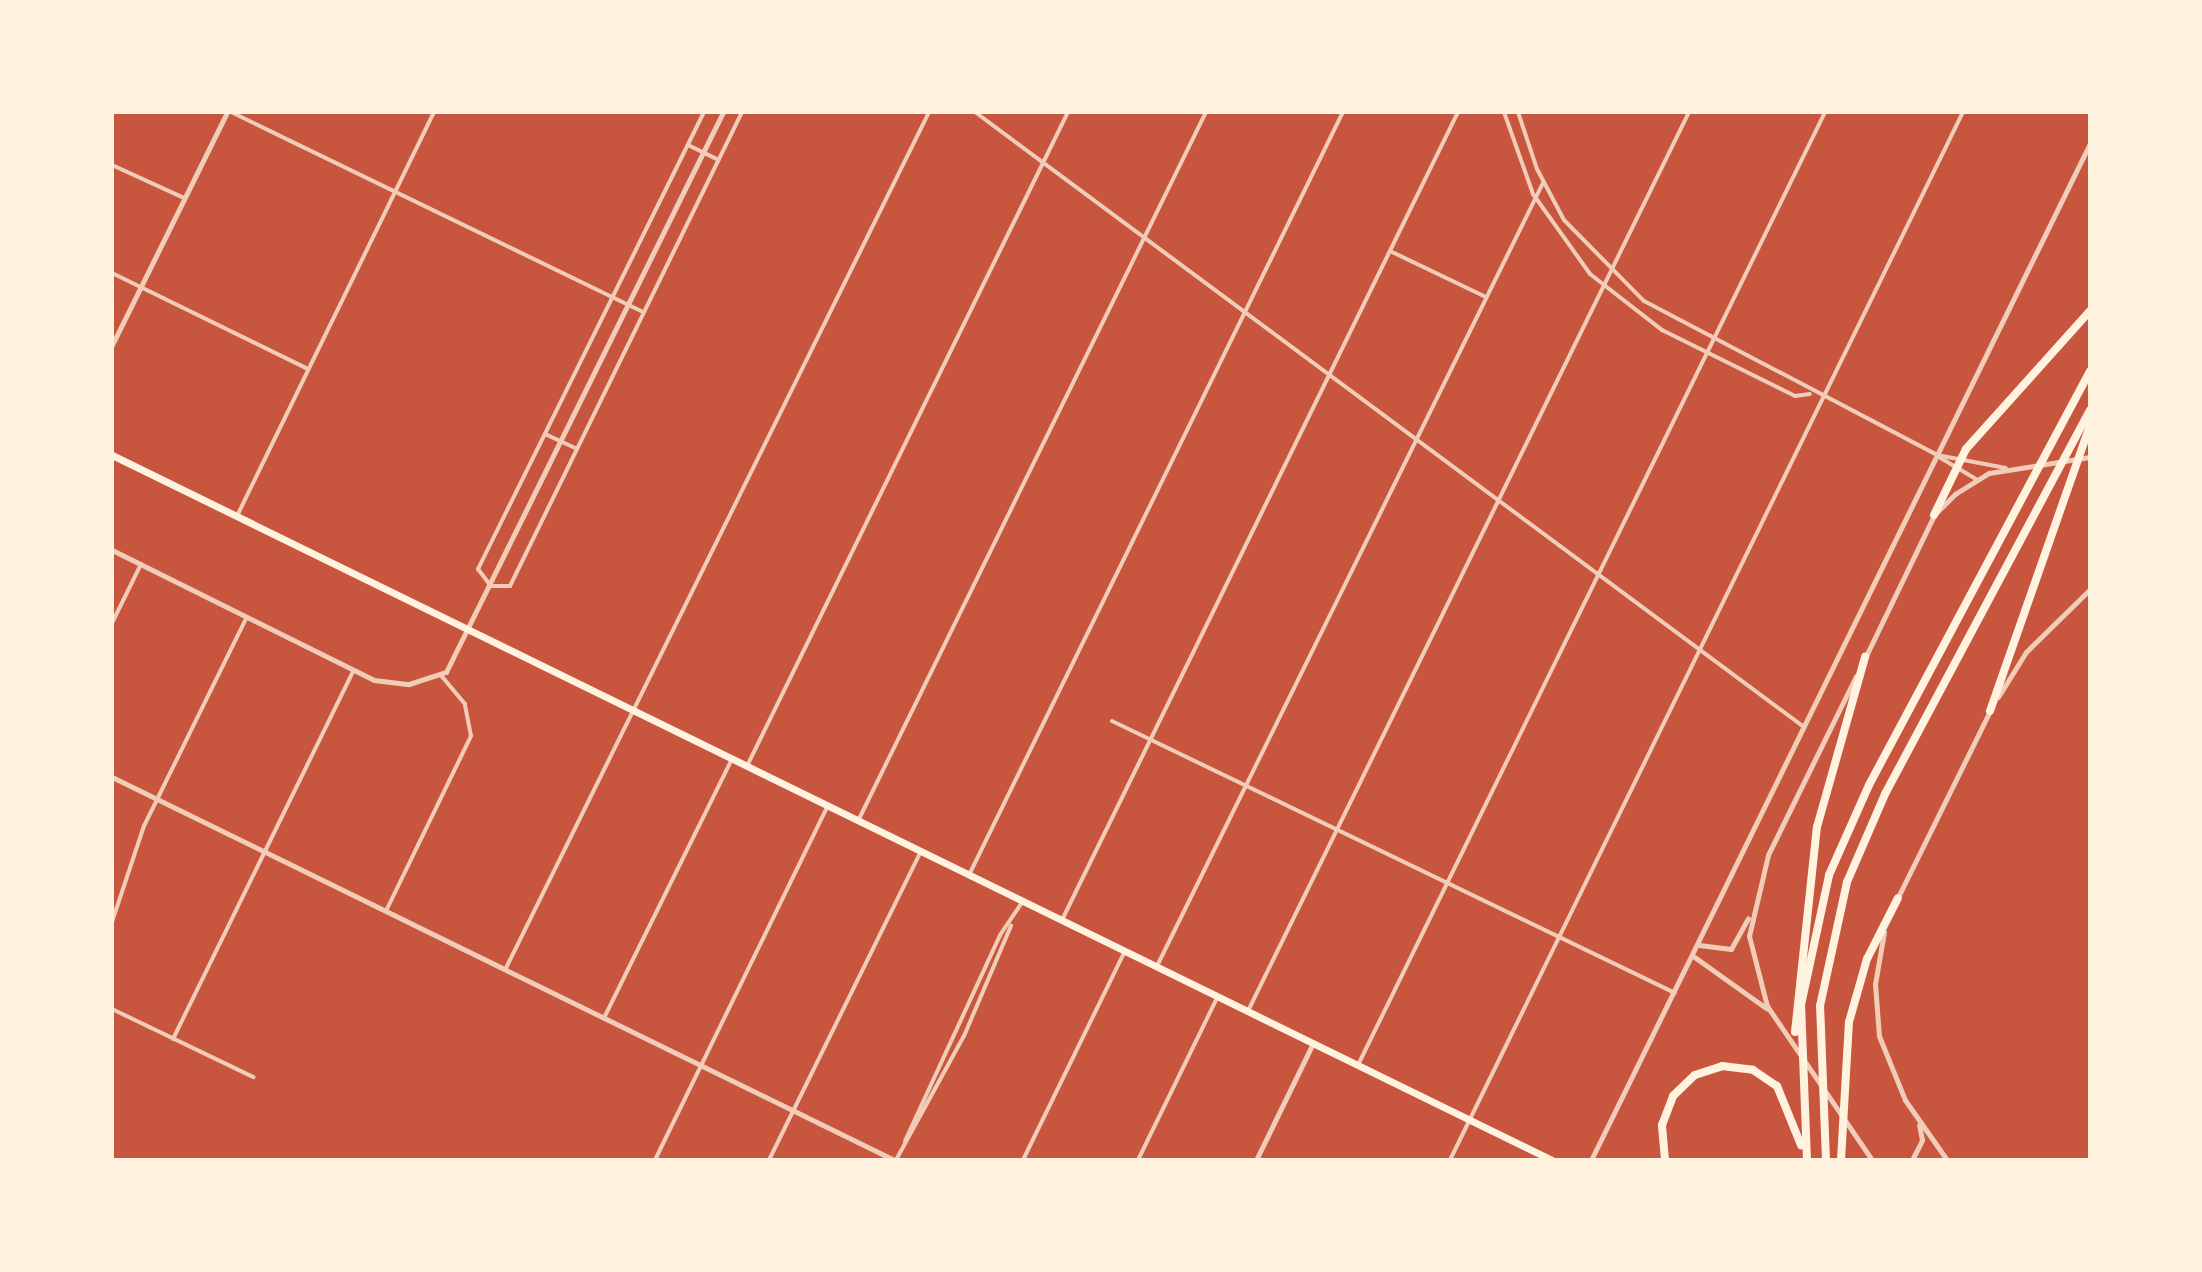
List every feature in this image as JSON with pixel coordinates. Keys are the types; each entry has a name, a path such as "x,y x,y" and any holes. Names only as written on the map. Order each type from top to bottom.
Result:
{"highway":[{"path":"1934,515 1956,465 2090,311"},
{"path":"1799,1070 1811,939 1841,844 2090,371"},
{"path":"1826,1160 1820,1006 1847,882 1880,803 2090,410"},
{"path":"1990,711 2090,425"},
{"path":"1806,1160 1795,1005 1808,876 1827,778 1865,657"},
{"path":"1841,1160 1849,1022 1867,959 1898,898"},
{"path":"1665,1160 1662,1125 1673,1096 1695,1075 1722,1066 1753,1070 1781,1090 1806,1160"}],"main road":[{"path":"112,455 1552,1160"}],"street":[{"path":"112,345 229,112 644,313"},
{"path":"237,516 434,112"},
{"path":"704,112 478,569 491,586 510,587 742,112"},
{"path":"112,550 354,670 399,685 441,675 470,630 723,112"},
{"path":"505,970 929,112"},
{"path":"975,112 1804,727"},
{"path":"747,766 1068,112"},
{"path":"858,821 1206,112"},
{"path":"969,875 1343,112"},
{"path":"1062,920 1458,112"},
{"path":"1504,112 1533,194 1603,286 1708,353 1795,396 1810,394"},
{"path":"1518,112 1543,183 1610,272 1714,340 1810,394 1956,465 1976,479"},
{"path":"1248,1011 1689,112"},
{"path":"1358,1065 1825,112"},
{"path":"1450,1160 1963,112"},
{"path":"1591,1160 2090,143"},
{"path":"688,145 719,160"},
{"path":"112,165 184,198"},
{"path":"1157,966 1533,194 1543,183"},
{"path":"1390,251 1484,296"},
{"path":"112,273 308,369"},
{"path":"545,434 577,449"},
{"path":"1937,455 1956,465 2006,468 2087,458"},
{"path":"1699,944 1731,949 1751,910 1768,855 1934,515 1976,479 2006,468"},
{"path":"112,623 141,564"},
{"path":"1912,1160 1922,1140 1913,1112 1883,1048 1875,997 1880,948 1898,898 1990,711 2026,652 2090,589"},
{"path":"112,922 156,799 247,617"},
{"path":"173,1039 354,670"},
{"path":"386,911 472,732 465,704 441,675"},
{"path":"1112,721 1675,993"},
{"path":"604,1018 732,759"},
{"path":"112,777 895,1160 964,1036 1023,901"},
{"path":"655,1160 828,806"},
{"path":"769,1160 921,851"},
{"path":"1751,910 1756,980 1784,1032 1873,1159"},
{"path":"905,1141 954,1032 1011,926"},
{"path":"1023,1160 1125,951"},
{"path":"1693,956 1744,987 1784,1032"},
{"path":"1138,1160 1218,996"},
{"path":"112,1009 253,1077"},
{"path":"954,1032 964,1036"},
{"path":"1256,1160 1313,1043"},
{"path":"1913,1112 1947,1160"}]}
